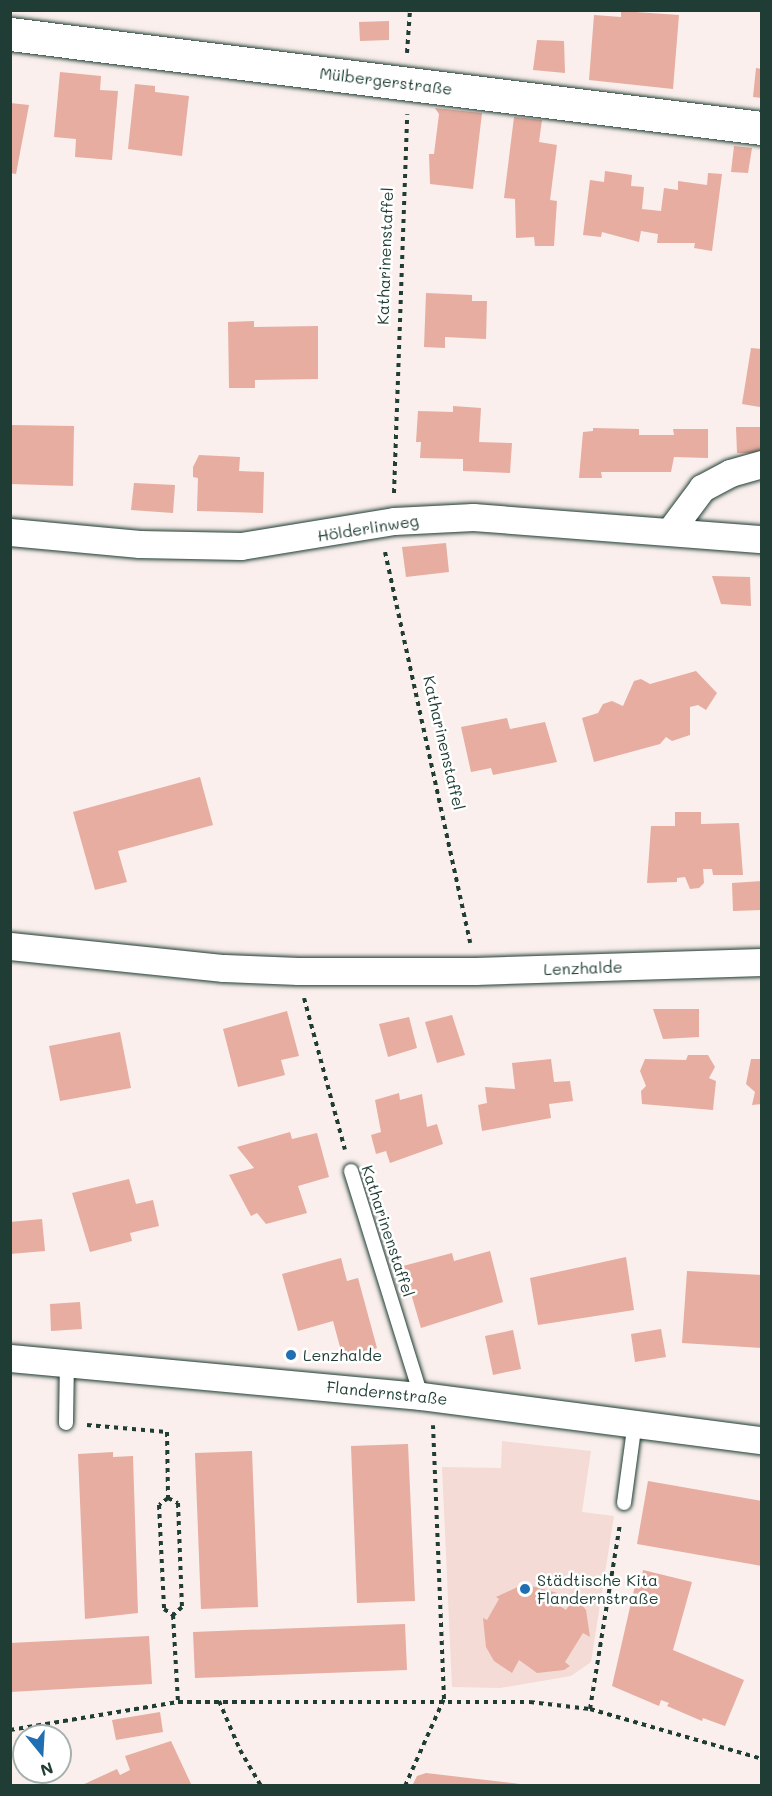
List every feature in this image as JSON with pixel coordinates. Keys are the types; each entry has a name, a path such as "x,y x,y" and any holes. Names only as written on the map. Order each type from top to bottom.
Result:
{"street":[{"name":"Mülbergerstraße","path":"10,34 762,128"},
{"path":"670,531 691,497 746,468"},
{"name":"Hölderlinweg","path":"10,532 140,544 219,546 308,538 387,522 514,518 762,539"},
{"name":"Lenzhalde","path":"10,946 224,968 298,971 475,971 762,962"},
{"name":"Flandernstraße","path":"10,1358 427,1397 762,1440"}],"lane":[{"name":"Katharinenstaffel","path":"351,1171 427,1397"},
{"path":"66,1423 67,1362"},
{"path":"624,1503 635,1422"}],"path":[{"path":"406,66 410,10"},
{"name":"Katharinenstaffel","path":"407,112 387,522 475,971"},
{"name":"Katharinenstaffel","path":"298,971 351,1171"},
{"path":"405,1785 444,1699 427,1397"},
{"path":"66,1423 167,1432 168,1498"},
{"path":"168,1498 159,1505 164,1609 173,1616"},
{"path":"168,1498 178,1503 182,1607 173,1616 178,1702"},
{"path":"590,1709 624,1503"},
{"path":"10,1730 178,1702 444,1699 541,1703 590,1709 762,1759"},
{"path":"219,1701 240,1750 261,1785"}],"shaded area":[{"name":"Städtische Kita Flandernstraße","path":"502,1441 591,1451 582,1512 614,1516 591,1662 571,1676 500,1688 452,1687 442,1467 501,1468"}],"building":[{"path":"621,11 679,15 673,89 589,80 594,15 621,17"},
{"path":"389,21 389,40 360,41 359,22"},
{"path":"537,40 564,41 565,73 533,70"},
{"path":"756,68 762,69 762,98 753,97"},
{"path":"60,72 101,76 100,90 118,91 112,160 75,157 76,139 54,137"},
{"path":"135,84 155,86 155,92 189,96 182,156 128,149"},
{"path":"10,103 29,105 16,174 10,173"},
{"path":"435,108 482,113 473,189 430,184 429,154 434,154 439,114"},
{"path":"514,117 542,120 539,142 557,145 550,200 557,201 554,246 535,246 534,237 516,238 515,199 504,198"},
{"path":"734,146 752,148 748,173 731,172"},
{"path":"605,171 632,175 631,186 644,187 642,209 661,211 664,188 678,190 678,181 707,185 708,173 722,174 712,251 694,248 695,243 657,243 658,234 641,231 639,242 602,232 601,237 583,235 590,180 604,182"},
{"path":"426,293 472,295 472,301 487,301 486,339 445,337 445,348 424,347"},
{"path":"254,321 254,327 318,326 318,379 255,380 255,388 229,388 228,322"},
{"path":"751,348 762,349 760,407 742,404"},
{"path":"453,406 481,408 479,442 512,443 510,473 463,471 463,459 420,458 421,442 416,442 418,411 453,412"},
{"path":"10,425 74,426 73,486 10,484"},
{"path":"736,427 760,427 761,453 737,453"},
{"path":"593,428 639,429 639,435 674,435 673,429 708,429 708,458 674,457 671,472 601,472 602,478 579,478 583,432 593,431"},
{"path":"199,455 240,457 239,471 264,472 263,513 197,511 198,478 193,477 193,467"},
{"path":"134,483 175,485 173,513 131,510"},
{"path":"446,543 449,572 406,577 402,547"},
{"path":"712,576 750,577 751,606 721,604"},
{"path":"696,671 717,693 706,710 698,705 690,707 690,735 672,741 666,737 660,744 594,762 582,718 598,713 603,704 612,701 623,706 634,681 641,679 650,684"},
{"path":"507,718 510,729 545,722 557,762 493,775 491,768 471,772 461,727"},
{"path":"200,777 213,825 118,851 127,882 95,890 73,812"},
{"path":"675,812 701,812 701,824 739,823 743,875 713,875 712,869 703,869 704,883 699,888 690,889 685,877 677,878 677,882 647,883 651,826 675,826"},
{"path":"762,881 762,910 733,911 732,883"},
{"path":"653,1009 699,1009 699,1037 663,1039"},
{"path":"287,1011 299,1056 281,1060 285,1075 238,1087 223,1029"},
{"path":"452,1015 465,1055 437,1063 425,1022"},
{"path":"409,1017 417,1048 388,1057 379,1024"},
{"path":"120,1032 131,1088 60,1101 49,1046"},
{"path":"688,1055 708,1055 715,1067 709,1078 716,1081 713,1110 642,1104 641,1091 646,1086 640,1071 645,1059 686,1060"},
{"path":"551,1059 554,1082 570,1081 573,1101 549,1104 551,1118 482,1131 478,1105 487,1103 485,1087 515,1089 512,1063"},
{"path":"751,1059 762,1059 762,1104 752,1105 755,1092 746,1084"},
{"path":"399,1093 400,1100 422,1094 427,1127 437,1124 443,1144 390,1163 386,1151 376,1154 371,1135 381,1132 375,1100"},
{"path":"290,1132 292,1139 317,1133 329,1177 298,1186 307,1213 266,1224 257,1213 251,1216 229,1175 254,1168 237,1147"},
{"path":"129,1179 136,1204 153,1200 159,1226 130,1233 132,1241 90,1252 72,1193"},
{"path":"42,1219 45,1251 10,1254 10,1222"},
{"path":"490,1251 503,1302 421,1328 403,1266 452,1253 454,1261"},
{"path":"626,1257 634,1310 538,1325 530,1278"},
{"path":"341,1258 347,1281 358,1278 377,1348 343,1358 333,1321 298,1331 282,1274"},
{"path":"687,1271 762,1275 762,1348 682,1343"},
{"path":"80,1302 82,1329 51,1331 50,1304"},
{"path":"661,1329 666,1357 635,1362 631,1334"},
{"path":"513,1330 521,1369 493,1375 485,1336"},
{"path":"408,1444 415,1601 357,1603 351,1446"},
{"path":"252,1451 258,1607 201,1609 195,1453"},
{"path":"113,1452 113,1457 133,1456 138,1613 85,1619 78,1454"},
{"path":"648,1481 762,1501 762,1566 637,1544"},
{"path":"643,1570 692,1582 673,1650 744,1680 725,1726 703,1718 702,1721 667,1706 669,1703 661,1700 659,1706 612,1686 636,1581 641,1582"},
{"name":"Städtische Kita Flandernstraße","path":"524,1584 557,1593 552,1601 566,1610 575,1596 586,1610 590,1637 583,1633 565,1662 570,1666 564,1670 537,1673 519,1660 512,1673 494,1661 486,1647 483,1618 487,1620 499,1599 496,1597"},
{"path":"405,1624 407,1670 195,1678 193,1632"},
{"path":"149,1636 152,1684 10,1692 10,1643"},
{"path":"160,1712 163,1732 116,1740 112,1720"},
{"path":"171,1741 192,1786 80,1786 117,1769 120,1775 130,1770 125,1756"},
{"path":"426,1773 520,1784 520,1786 412,1786 417,1776"}],"place":[{"name":"Lenzhalde","path":"291,1355"},
{"name":"Städtische Kita Flandernstraße","path":"525,1589"}]}
